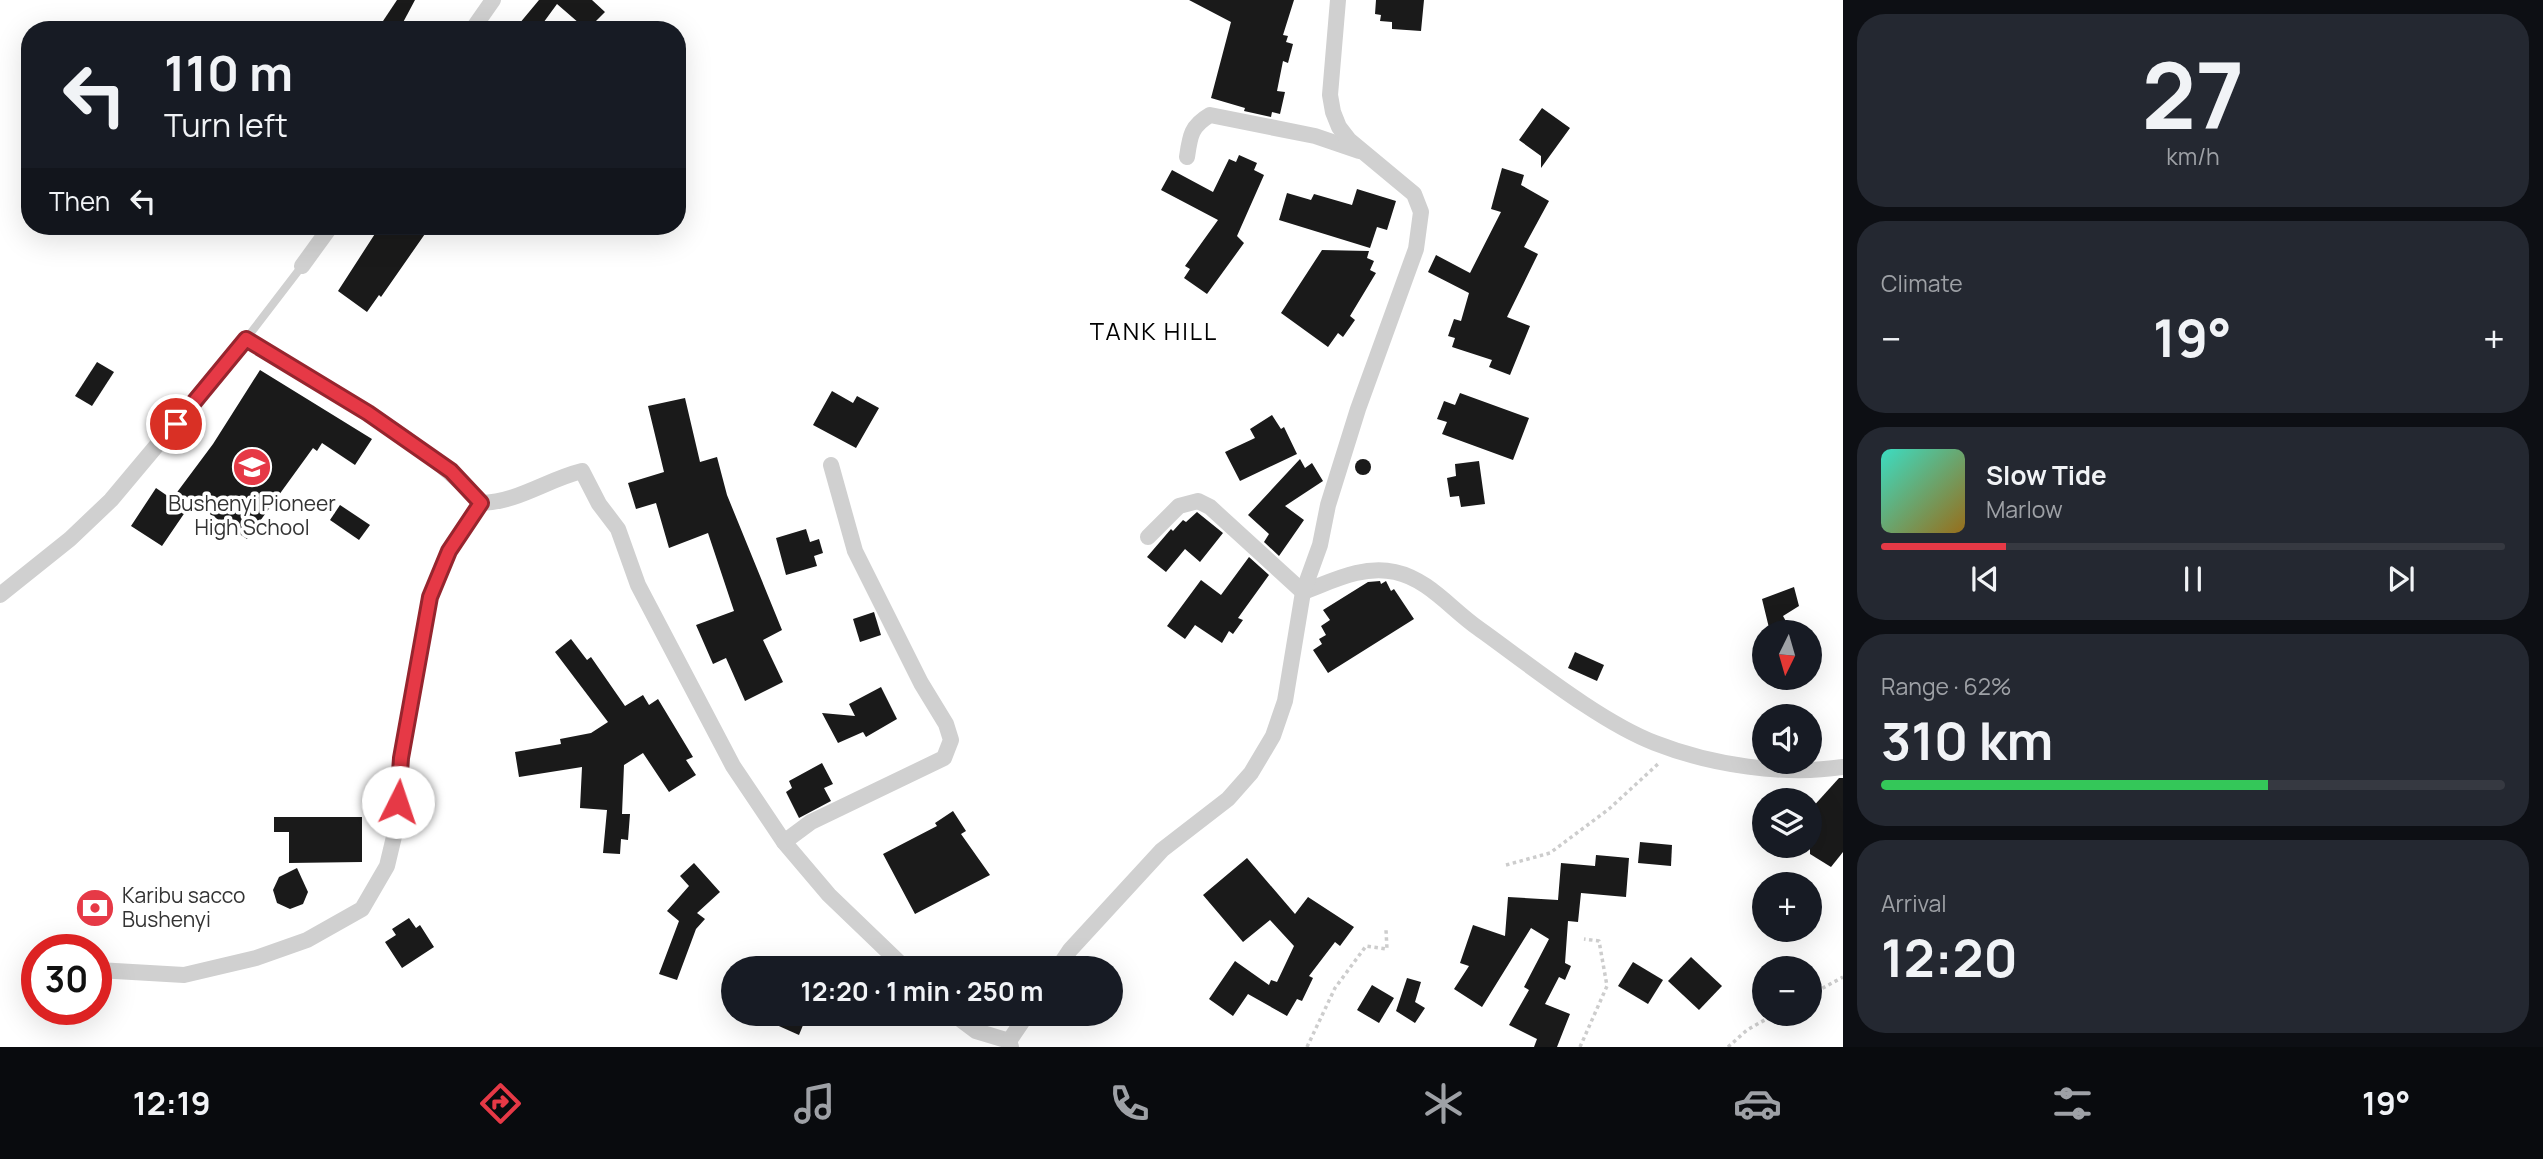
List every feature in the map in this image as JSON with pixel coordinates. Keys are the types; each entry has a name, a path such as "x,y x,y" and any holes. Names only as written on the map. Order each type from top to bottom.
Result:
{"street":[{"path":"478,21 493,0"},
{"path":"1066,956 1162,850 1228,799 1251,773 1273,736 1285,701 1303,592 1320,545 1342,457 1416,249 1421,212 1414,194 1390,171 1362,152 1339,127 1333,112 1330,96 1338,0"},
{"path":"1187,157 1191,131 1198,122 1210,115 1315,136 1362,152"},
{"path":"302,266 324,235"},
{"path":"0,595 71,539 111,500 246,339 359,407 451,471 481,503 506,502 558,477 582,471 599,504 618,529 638,585 721,743 784,842 829,895 893,956"},
{"path":"784,842 811,822 944,758 951,740 946,724 901,647 855,551 831,465"},
{"path":"1148,537 1180,506 1198,501 1210,507 1303,592"},
{"path":"112,971 184,975 307,940 362,909 387,866 397,824 401,758 430,597 449,551 481,503"},
{"path":"1303,592 1360,571 1406,575 1420,582 1457,613 1580,698 1657,744 1751,767 1813,771 1843,767"},
{"path":"969,1026 1010,1044 1020,1026"}],"lane":[{"path":"246,339 302,266"}],"path":[{"path":"1507,864 1550,853 1609,809 1662,760"},
{"path":"1307,1047 1335,988 1366,946 1387,949 1386,930"},
{"path":"1580,1047 1607,986 1599,941 1584,939"},
{"path":"1822,988 1843,977"},
{"path":"1728,1047 1754,1026"}],"building":[{"path":"397,0 415,0 404,21 383,21"},
{"path":"539,0 592,0 605,12 596,21 577,21 557,4 545,21 522,21"},
{"path":"1189,0 1294,0 1283,35 1288,36 1286,42 1293,44 1288,63 1283,61 1277,91 1285,92 1280,114 1272,112 1271,117 1244,111 1245,108 1211,98 1231,22"},
{"path":"1376,0 1424,0 1421,31 1392,29 1392,22 1380,21 1381,15 1375,14"},
{"path":"1542,108 1570,128 1541,168 1541,156 1519,140"},
{"path":"1239,155 1257,163 1254,170 1264,175 1237,236 1244,243 1207,294 1184,278 1190,269 1185,266 1218,220 1161,190 1172,170 1213,192 1229,159 1236,162"},
{"path":"1502,168 1524,175 1521,185 1549,201 1524,247 1538,254 1507,317 1530,326 1510,375 1489,367 1492,360 1452,347 1455,338 1448,336 1454,319 1461,321 1469,293 1428,272 1436,255 1470,273 1501,212 1491,209"},
{"path":"1357,189 1396,201 1387,230 1377,227 1370,248 1279,220 1287,193 1311,200 1314,194 1352,205"},
{"path":"374,235 424,235 381,297 379,295 367,312 338,291"},
{"path":"1322,250 1369,251 1367,258 1374,261 1370,270 1376,273 1350,316 1355,320 1343,337 1338,333 1328,347 1281,313"},
{"path":"97,362 114,372 92,406 75,396"},
{"path":"260,370 372,439 355,465 322,443 317,451 313,448 247,539 192,502 162,546 131,526 156,488 172,499 213,444"},
{"path":"832,391 853,403 857,396 879,408 856,448 813,425"},
{"path":"1460,393 1529,418 1513,460 1442,434 1447,422 1437,419 1444,401 1455,405"},
{"path":"685,398 700,462 717,457 727,495 782,630 763,640 783,682 745,701 726,658 713,664 696,625 734,611 708,533 669,548 656,503 636,509 628,483 664,472 648,406"},
{"path":"1272,415 1281,429 1284,427 1297,454 1240,481 1225,452 1255,438 1250,429"},
{"path":"1300,459 1305,468 1312,463 1323,481 1285,506 1304,520 1279,556 1264,542 1269,534 1248,515"},
{"path":"1363,459 1369,461 1369,473 1363,475 1357,473 1355,467 1357,461"},
{"path":"1479,461 1485,504 1461,507 1459,496 1450,497 1447,478 1456,476 1455,464"},
{"path":"340,505 370,525 359,540 330,520"},
{"path":"1197,512 1223,533 1200,562 1185,549 1166,572 1147,557 1171,529 1173,531 1183,520 1186,522"},
{"path":"806,529 810,542 819,539 823,553 814,556 817,566 786,575 776,538"},
{"path":"1249,557 1269,575 1238,618 1243,620 1233,634 1229,631 1222,643 1195,625 1185,639 1167,626 1201,580 1221,595"},
{"path":"1380,581 1381,584 1386,581 1391,591 1394,589 1414,619 1328,673 1313,650 1322,644 1319,639 1326,635 1321,626 1330,620 1323,610 1368,582"},
{"path":"1794,587 1799,606 1783,616 1785,620 1767,620 1762,599"},
{"path":"874,612 881,635 860,642 853,619"},
{"path":"571,639 587,660 591,657 625,706 643,695 649,705 658,699 693,757 686,760 696,775 669,792 643,753 624,765 622,814 630,814 628,840 621,839 620,854 603,853 607,810 580,808 582,767 519,777 515,752 561,744 560,739 591,733 608,722 555,652"},
{"path":"1575,652 1604,665 1597,681 1568,668"},
{"path":"881,687 897,719 866,737 863,732 838,743 822,713 855,716 849,704"},
{"path":"822,763 833,784 824,788 831,801 799,818 786,792 792,788 789,781"},
{"path":"1839,778 1843,778 1843,852 1831,867 1816,858 1822,858 1822,797"},
{"path":"953,811 966,831 961,834 990,875 915,914 883,854 937,826 935,823"},
{"path":"274,817 362,817 362,862 289,863 289,832 274,832"},
{"path":"1640,842 1672,845 1671,866 1638,863"},
{"path":"1596,855 1629,858 1626,897 1581,893 1578,922 1568,921 1565,963 1571,966 1565,980 1559,977 1545,1004 1570,1014 1557,1047 1534,1047 1537,1039 1509,1025 1529,990 1524,987 1549,939 1531,928 1482,1007 1454,989 1469,966 1460,963 1473,925 1505,936 1508,897 1558,900 1561,863 1595,866"},
{"path":"1247,858 1295,914 1308,897 1354,927 1340,946 1335,942 1309,976 1313,978 1302,1001 1297,999 1287,1016 1248,994 1233,1016 1209,999 1235,961 1269,985 1271,980 1277,982 1294,946 1270,920 1243,942 1203,895"},
{"path":"694,863 720,892 697,913 705,919 696,929 677,980 659,974 679,921 667,911 689,886 680,876"},
{"path":"297,868 308,892 303,904 290,909 277,903 273,890 279,877"},
{"path":"409,918 416,928 420,925 434,947 402,968 385,942 396,935 392,929"},
{"path":"1691,957 1722,986 1699,1010 1668,981"},
{"path":"1633,962 1663,980 1648,1004 1618,986"},
{"path":"1407,978 1421,982 1415,1002 1425,1008 1415,1023 1396,1011"},
{"path":"1372,985 1394,998 1379,1023 1357,1010"},
{"path":"779,1026 803,1026 799,1035"}],"place":[{"name":"Bushenyi Pioneer High School","path":"252,467"},
{"name":"Karibu sacco Bushenyi","path":"95,908"}],"district":[{"name":"TANK HILL","path":"1154,332"}],"route":[{"path":"176,424 246,339 368,413 451,471 481,503 449,551 430,597 401,758 398,802"}]}
